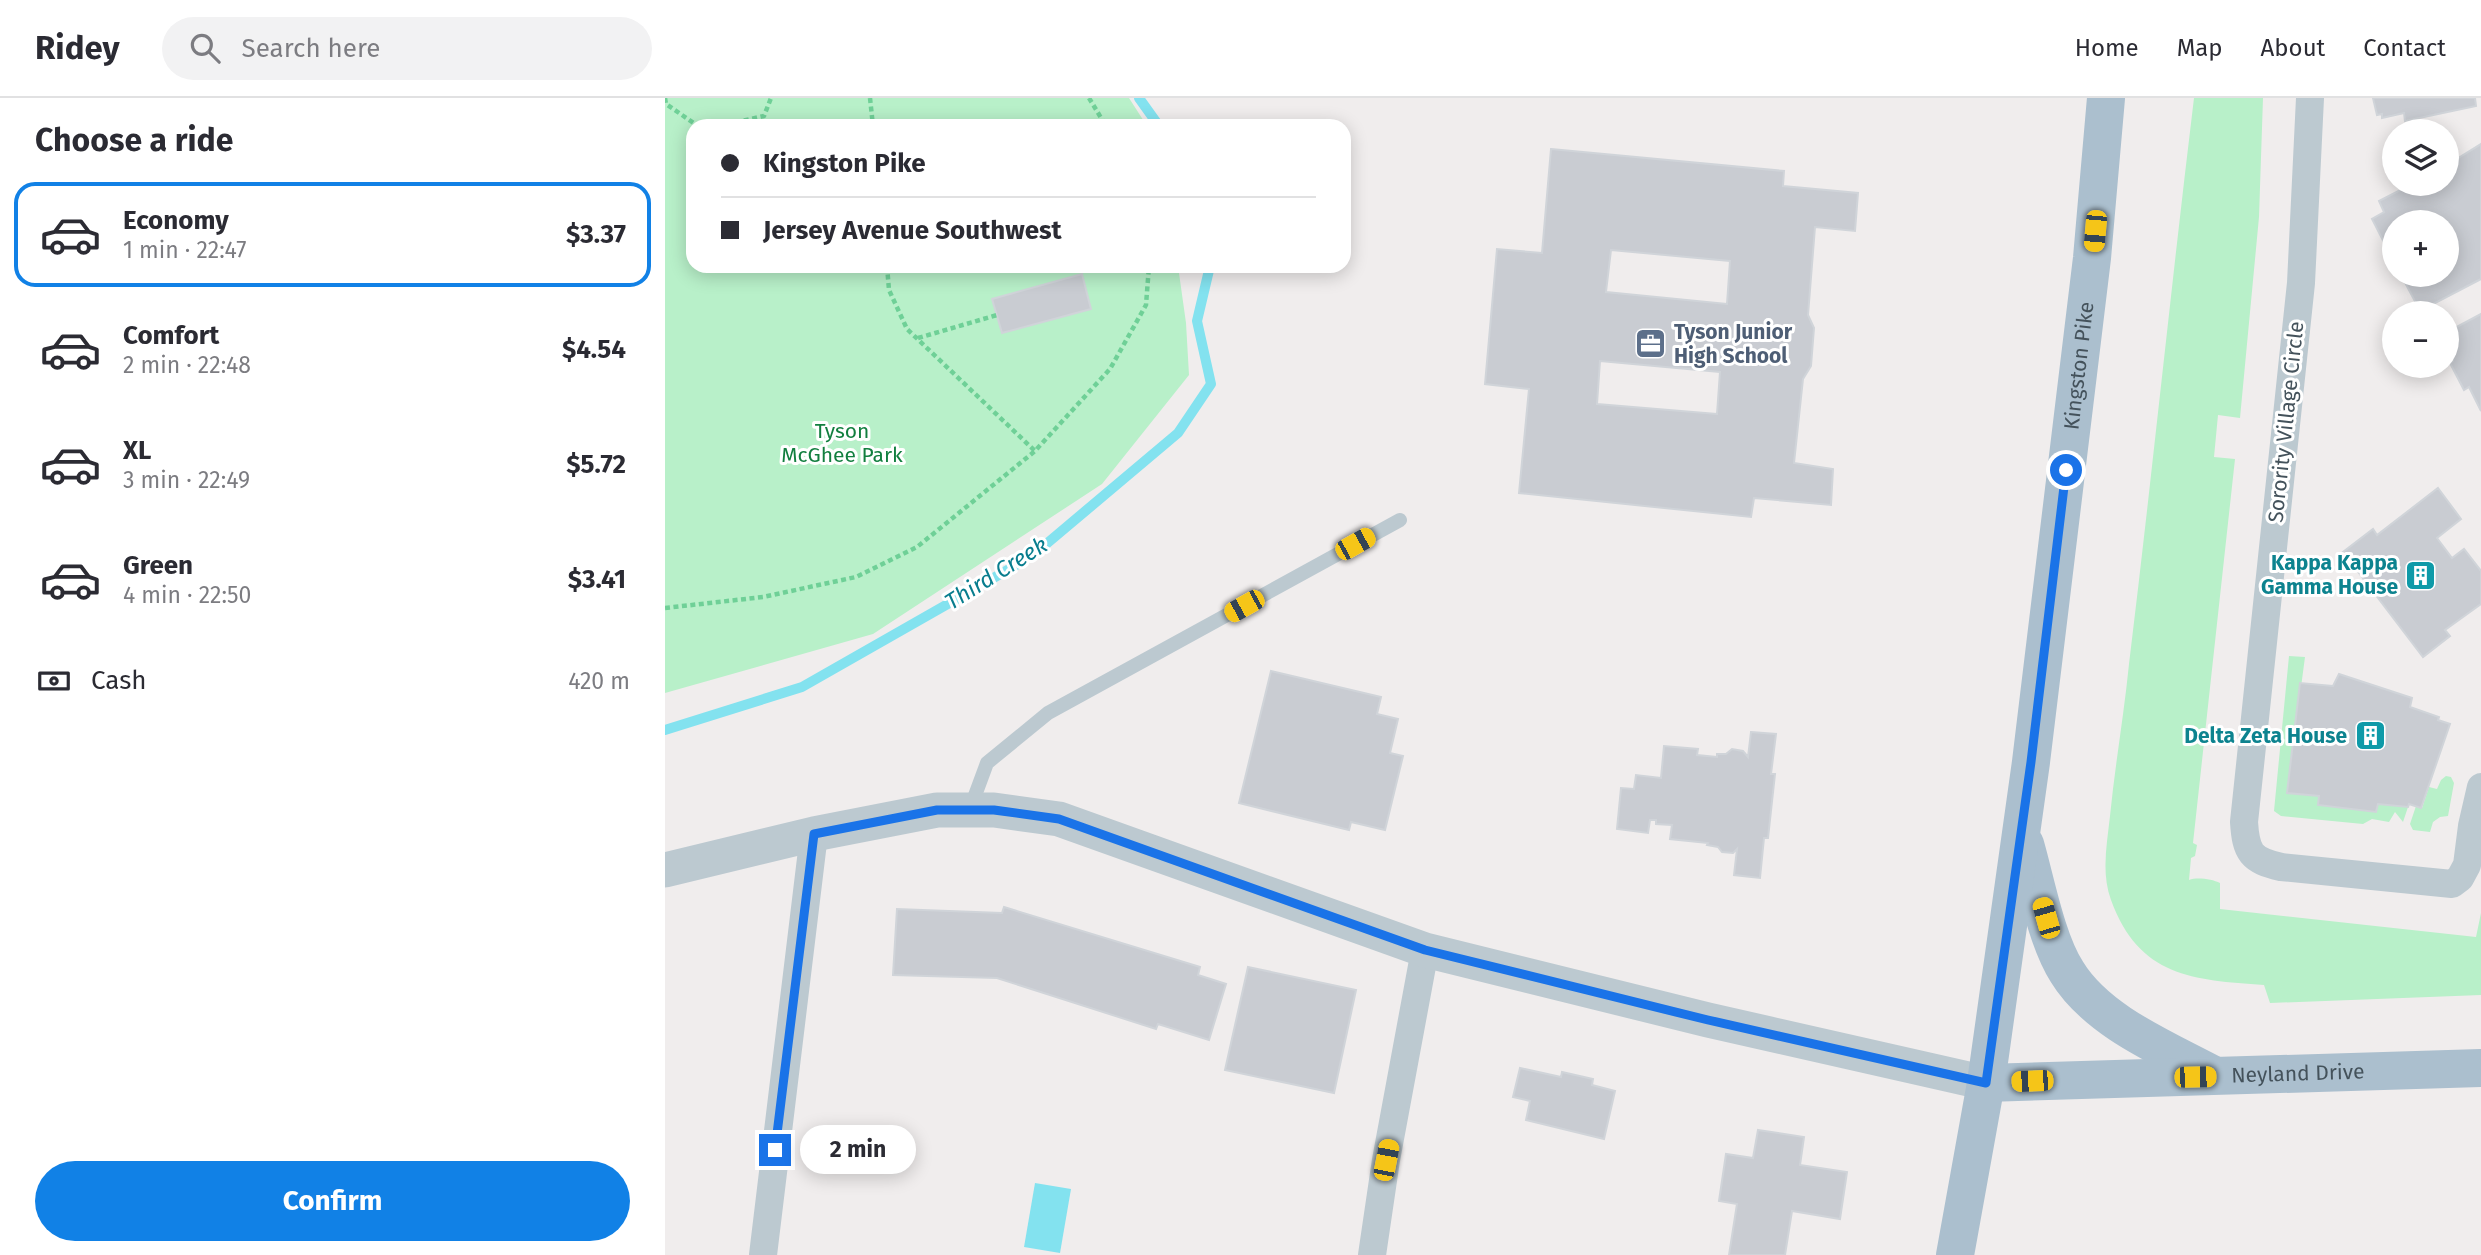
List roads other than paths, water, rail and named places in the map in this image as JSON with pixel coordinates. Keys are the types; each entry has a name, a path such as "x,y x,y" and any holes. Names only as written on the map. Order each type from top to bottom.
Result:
{"main road":[{"name":"Kingston Pike","path":"1955,1255 1986,1083 2021,831 2092,258 2106,98"},
{"path":"2021,831 2053,939 2067,972 2083,993 2141,1037 2217,1076"},
{"name":"Neyland Drive","path":"1986,1083 2481,1068"}],"street":[{"name":"Sorority Village Circle","path":"2310,98 2301,283 2244,822 2245,839 2251,855 2281,867 2452,884 2460,878 2467,865 2481,788"},
{"path":"665,870 814,834 937,810 994,810 1059,819 1425,950 1708,1020 1986,1083"},
{"path":"763,1255 814,834"},
{"path":"1372,1255 1386,1160 1425,950"}],"lane":[{"path":"969,810 987,763 1048,713 1400,520"}],"water":[{"path":"1035,1183 1071,1189 1060,1253 1024,1247"}],"waterway":[{"name":"Third Creek","path":"1139,98 1154,119"},
{"name":"Third Creek","path":"665,730 802,687 1032,556 1178,433 1211,384 1197,321 1208,273"}],"place":[{"name":"Tyson Junior High School","path":"1651,344"},
{"name":"Kappa Kappa Gamma House","path":"2421,575"},
{"name":"Delta Zeta House","path":"2370,736"}],"park label":[{"name":"Tyson McGhee Park","path":"842,443"}]}
